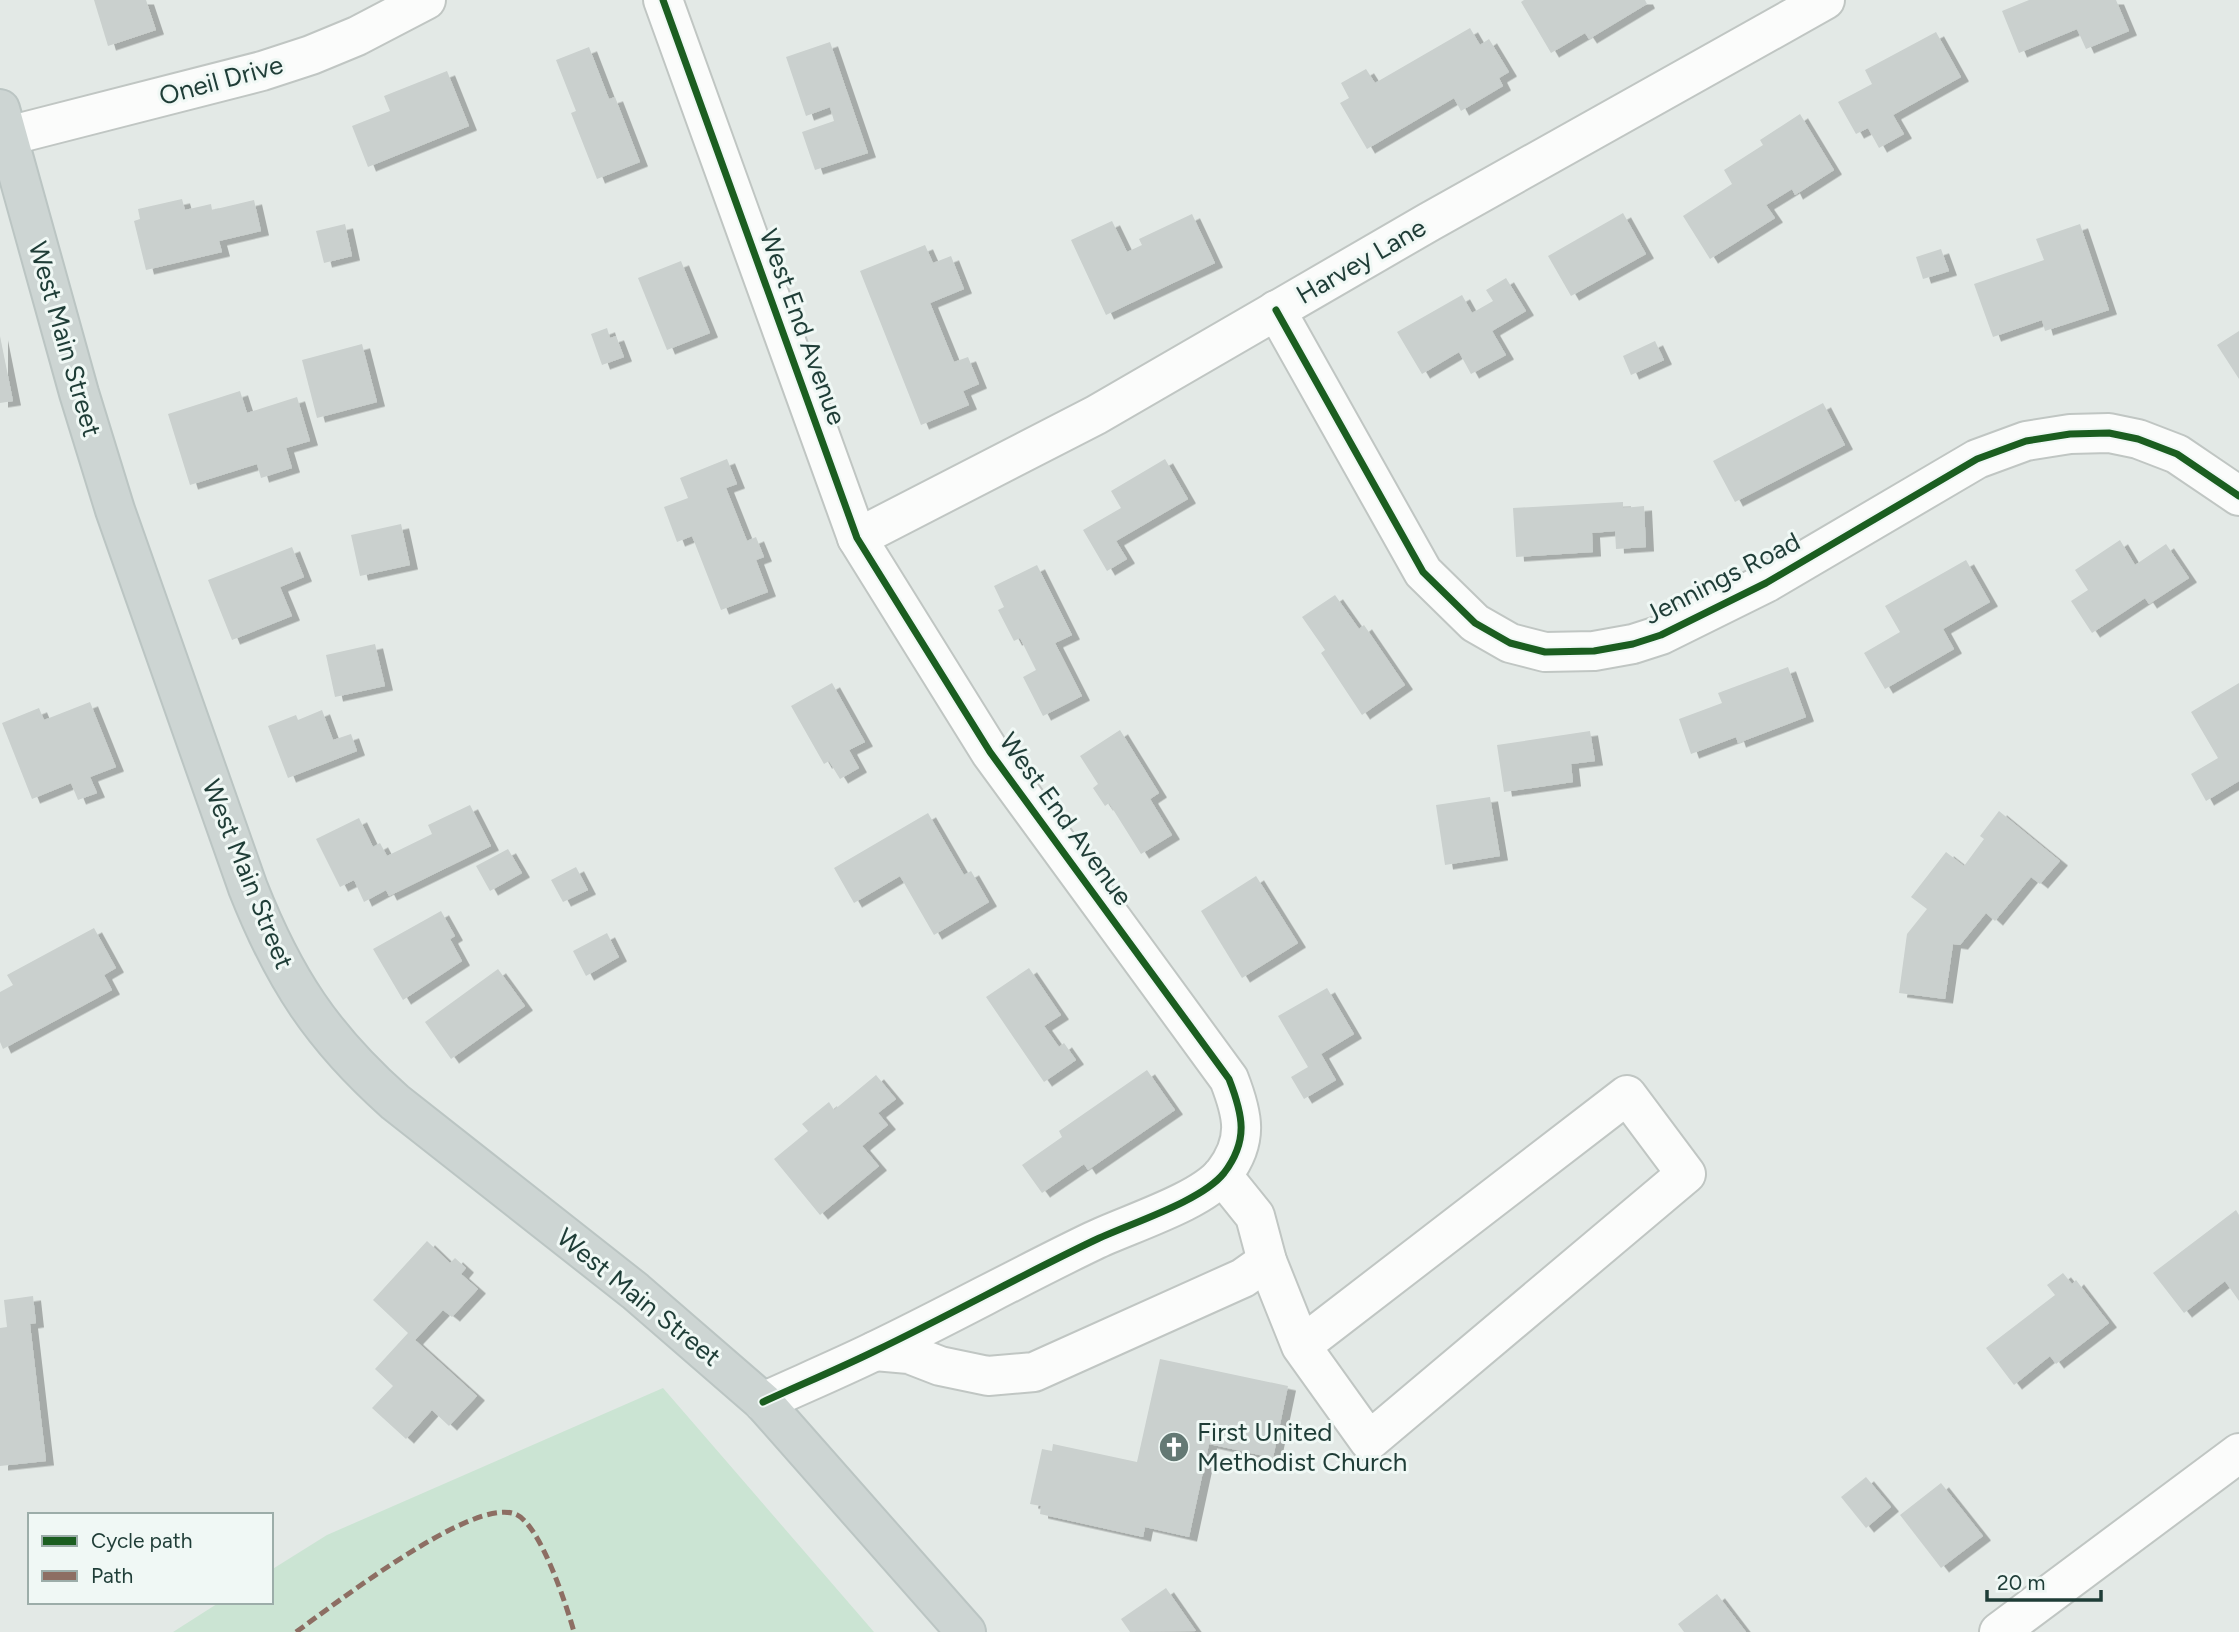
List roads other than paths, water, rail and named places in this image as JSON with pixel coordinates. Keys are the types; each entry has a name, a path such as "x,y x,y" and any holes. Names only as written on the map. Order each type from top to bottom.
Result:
{"main road":[{"name":"West Main Street","path":"4,123 79,393 115,510 248,888 267,935 293,984 333,1040 358,1069 395,1102 635,1291 764,1402 966,1632"}],"street":[{"name":"Oneil Drive","path":"4,123 262,71 357,36 426,0"},
{"name":"West End Avenue","path":"663,0 857,538 990,752 1229,1079 1238,1104 1242,1129 1236,1155 1222,1175 1204,1192 1094,1240 875,1351 764,1402"},
{"name":"Harvey Lane","path":"857,538 1096,415 1429,222 1825,0"},
{"name":"Jennings Road","path":"1276,310 1423,572 1475,623 1510,643 1545,652 1594,651 1633,644 1661,635 1766,583 1977,458 2026,441 2096,433 2138,439 2177,454 2239,495"},
{"path":"1222,1175 1255,1216 1267,1261 1301,1346 1369,1441 1686,1174 1626,1095 1301,1346"},
{"path":"875,1351 909,1354 940,1366 988,1376 1034,1371 1243,1278 1267,1261"},
{"path":"1999,1632 2239,1453"}],"place":[{"name":"First United Methodist Church","path":"1174,1447"}]}
